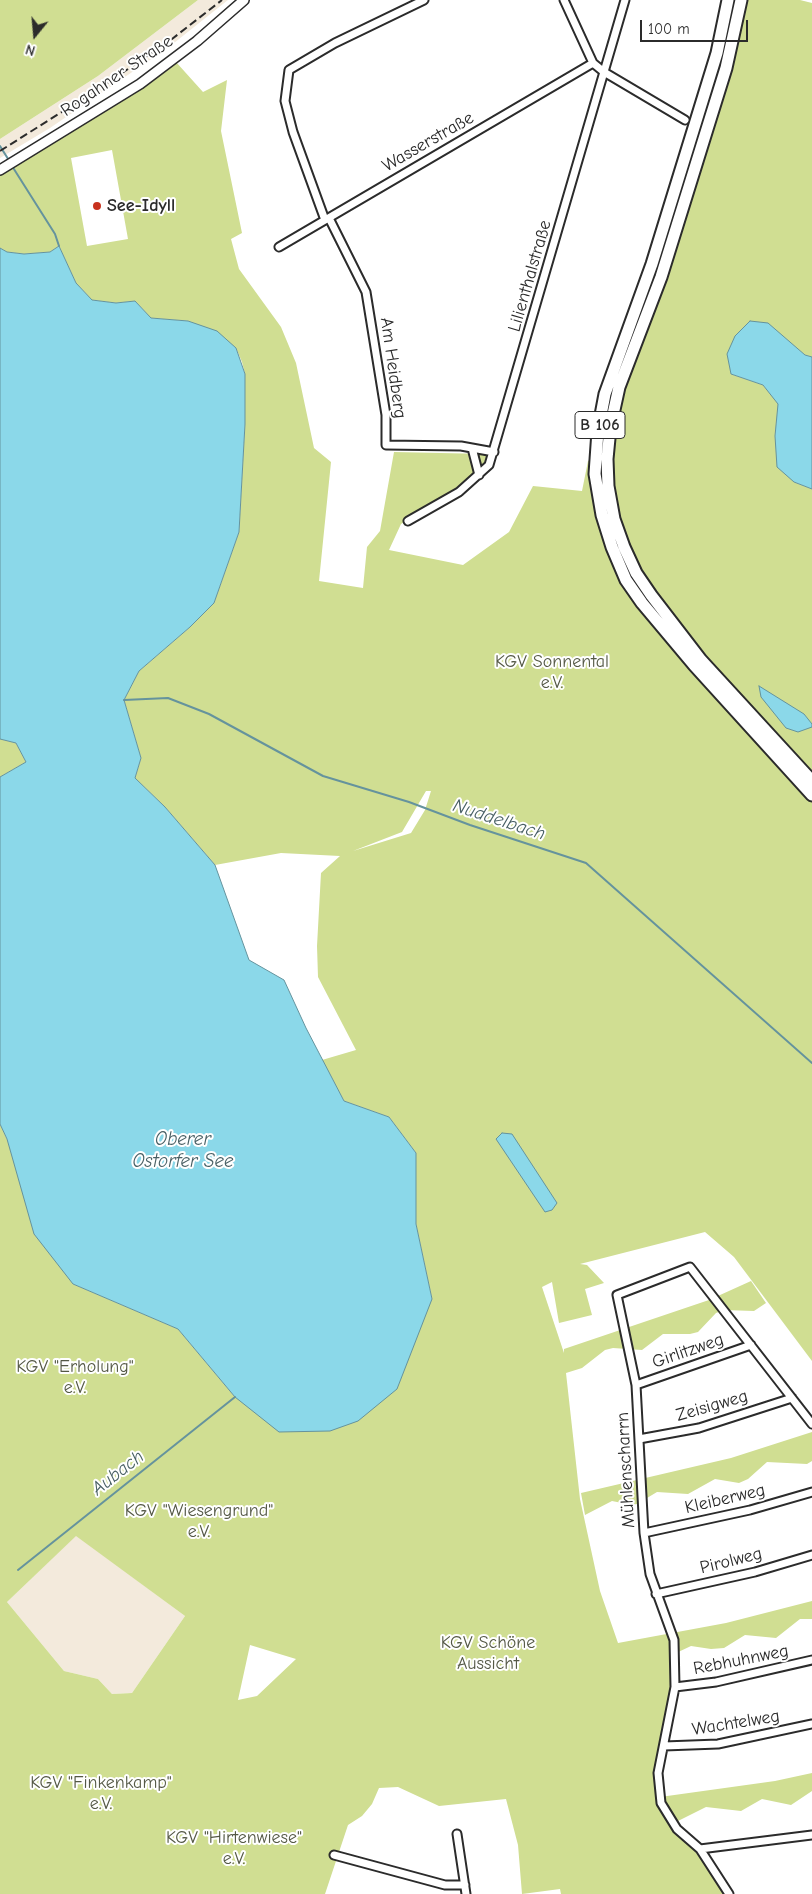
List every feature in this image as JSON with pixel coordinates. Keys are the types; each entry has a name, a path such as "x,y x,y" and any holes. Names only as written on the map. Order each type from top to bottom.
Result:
{"highway":[{"name":"B 106","path":"728,0 717,53 655,255 605,394 598,432 595,474 602,515 612,548 632,588 694,665 812,794"},
{"name":"B 106","path":"741,0 726,68 664,267 619,387 610,428 607,459 608,486 614,519 624,547 636,573 651,595 701,660 812,781"}],"street":[{"name":"Rogahner Straße","path":"2,169 140,84 197,41 244,0"},
{"name":"Am Heidberg","path":"424,0 335,43 289,70 285,101 293,132 327,219 366,292 386,415 386,445 472,448 494,452"},
{"path":"564,0 593,63 604,72 686,120"},
{"name":"Lilienthalstraße","path":"408,521 459,492 489,465 625,0"},
{"name":"Wasserstraße","path":"279,247 593,63"},
{"path":"472,448 479,475"},
{"name":"Mühlenscharrn","path":"729,1894 700,1849 677,1829 661,1803 658,1773 675,1687 674,1640 650,1574 644,1533 636,1385 617,1294 690,1267 812,1424"},
{"name":"Girlitzweg","path":"636,1385 750,1345"},
{"name":"Zeisigweg","path":"639,1440 699,1428 792,1398"},
{"name":"Kleiberweg","path":"644,1533 750,1510 812,1492"},
{"name":"Pirolweg","path":"656,1594 755,1572 812,1555"},
{"name":"Rebhuhnweg","path":"675,1687 716,1682 812,1660"},
{"name":"Wachtelweg","path":"664,1746 718,1744 812,1724"},
{"path":"456,1834 466,1894"},
{"path":"700,1849 812,1835"},
{"path":"334,1855 445,1885 465,1885"}],"shaded area":[{"path":"198,0 228,0 169,47 50,128 0,158 0,139 98,76"},
{"path":"76,1535 185,1616 132,1693 112,1694 98,1679 64,1671 7,1602"}],"green space":[{"path":"0,0 198,0 98,76 0,139"},
{"path":"724,0 800,0 812,3 812,357 805,355 787,341 731,374 763,385 779,404 775,436 794,482 812,489 812,1361 734,1257 705,1232 580,1264 587,1265 604,1283 585,1289 592,1315 559,1323 552,1282 542,1287 564,1353 564,1349 709,1300 751,1281 766,1303 754,1311 724,1310 716,1313 698,1332 690,1334 663,1334 642,1350 613,1348 605,1350 582,1368 566,1373 580,1499 600,1591 618,1643 726,1623 812,1601 812,1619 800,1619 776,1638 745,1635 724,1648 711,1649 691,1646 674,1654 675,1687 658,1773 660,1797 775,1781 812,1773 812,1791 791,1805 762,1799 741,1811 706,1807 674,1823 700,1849 729,1894 561,1894 560,1889 522,1894 518,1845 506,1799 439,1806 398,1787 379,1788 372,1804 362,1816 348,1825 325,1894 0,1894 0,1124 73,1284 178,1329 235,1397 432,1299 416,1224 416,1153 389,1117 344,1101 322,1060 356,1050 318,977 317,946 321,873 340,856 281,853 215,865 165,807 135,778 141,758 124,700 139,671 190,627 214,603 239,532 245,424 245,374 242,362 236,348 188,321 151,318 135,301 116,303 92,300 76,283 59,246 50,252 24,254 7,252 0,248 0,175 176,62 203,92 227,80 221,131 242,233 231,239 239,269 281,327 296,363 314,448 331,462 319,581 363,588 367,547 380,531 394,452 487,454 483,467 449,493 401,524 389,550 463,565 509,532 533,486 582,491 588,461 593,458 595,430 712,55","holes":["112,150 128,239 87,246 71,158","426,791 431,791 425,810 411,833 353,851 402,832","76,1536 185,1616 132,1693 112,1694 98,1679 64,1671 7,1602","250,1645 296,1659 257,1696 238,1700"]},
{"path":"0,739 16,743 26,762 0,777"},
{"path":"812,1432 812,1461 807,1464 767,1462 748,1479 739,1483 715,1479 688,1494 657,1492 632,1505 612,1501 585,1515 581,1493 731,1458"}],"water":[{"name":"Oberer Ostorfer See","path":"59,246 76,283 92,300 116,303 135,301 151,318 188,321 217,331 236,348 245,374 245,424 239,532 214,603 190,627 139,671 124,700 141,758 135,778 165,807 215,865 249,960 284,980 306,1028 344,1101 389,1117 416,1153 416,1224 432,1299 397,1389 358,1421 330,1431 279,1432 235,1397 178,1329 73,1284 34,1234 7,1139 0,1124 0,777 26,762 16,743 0,739 0,248 7,252 24,254 50,252"},
{"path":"750,321 768,323 805,355 812,357 812,489 794,482 777,467 775,436 778,404 763,385 731,374 727,354 735,336"},
{"path":"759,686 804,714 812,724 812,727 798,732 786,728 761,697"},
{"path":"502,1133 512,1134 557,1203 552,1210 545,1212 496,1139"}],"waterway":[{"path":"0,146 10,162"},
{"path":"12,166 55,234 59,246"},
{"name":"Nuddelbach","path":"124,700 168,698 209,714 323,776 409,802 470,825 586,863 812,1063"},
{"name":"Aubach","path":"18,1570 235,1397"}],"railway":[{"path":"0,151 106,84 172,39 222,0"}],"place":[{"name":"See-Idyll","path":"97,206"}],"park label":[{"name":"KGV Sonnental e.V.","path":"552,672"},
{"name":"KGV \"Erholung\" e.V.","path":"75,1377"},
{"name":"KGV \"Wiesengrund\" e.V.","path":"199,1521"},
{"name":"KGV Schöne Aussicht","path":"488,1654"},
{"name":"KGV \"Finkenkamp\" e.V.","path":"101,1794"},
{"name":"KGV \"Hirtenwiese\" e.V.","path":"234,1848"}]}
